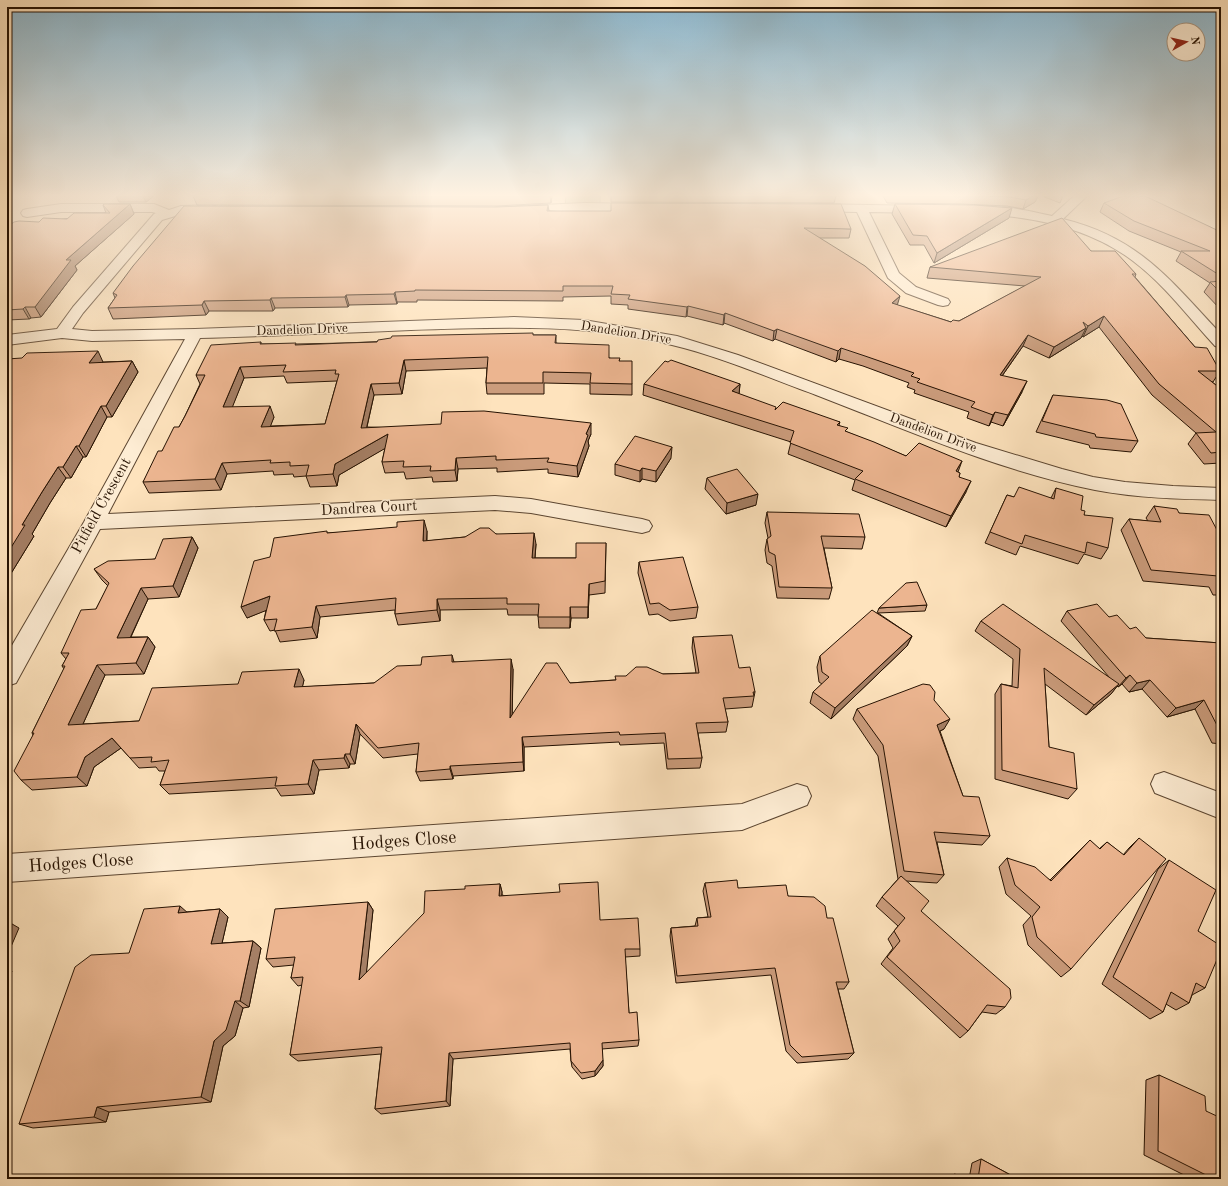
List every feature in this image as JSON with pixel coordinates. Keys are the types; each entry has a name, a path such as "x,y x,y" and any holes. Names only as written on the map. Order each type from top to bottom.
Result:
{"street":[{"path":"62,332 78,310 128,251"},
{"path":"881,251 893,275 910,290 943,302"},
{"path":"1128,251 1137,257 1158,276 1221,343"},
{"name":"Dandelion Drive","path":"7,340 30,338 62,332 92,336 195,334 514,322 562,323 616,329 704,349 1013,463 1094,483 1146,490 1221,494"},
{"name":"Pitfield Crescent","path":"7,676 94,522 195,334"},
{"name":"Dandrea Court","path":"94,522 495,503 531,506 642,526"},
{"path":"1164,784 1221,806"},
{"name":"Hodges Close","path":"7,868 742,817 797,796"}],"building":[{"path":"7,251 76,251 66,260 71,260 35,307 7,310"},
{"path":"145,251 841,251 865,266 900,296 892,303 951,322 953,320 959,321 1041,277 930,267 972,251 1115,251 1136,274 1132,274 1195,347 1207,348 1220,371 1198,371 1221,389 1221,452 1211,453 1196,433 1216,432 1159,384 1104,316 1088,326 1083,322 1086,328 1054,347 1028,335 1000,375 1027,381 1008,415 995,412 993,415 971,407 975,402 917,382 920,379 911,376 914,373 865,356 841,348 838,351 777,329 774,331 725,313 724,315 688,306 628,299 630,295 611,294 613,286 563,286 563,291 415,290 395,292 394,294 346,295 345,297 204,301 202,305 108,308 117,295 113,293"},
{"path":"1182,251 1221,251 1221,276"},
{"path":"1221,281 1221,293 1210,282"},
{"path":"533,333 533,335 556,335 555,343 609,345 609,358 620,358 619,361 632,361 632,384 590,383 591,373 543,372 543,383 486,383 488,357 404,360 399,383 371,384 361,428 441,424 442,412 484,411 591,423 586,434 588,435 577,466 547,462 549,458 496,460 496,456 456,458 455,470 430,471 431,466 403,467 404,461 382,462 388,434 335,464 333,474 306,476 309,465 290,466 290,462 270,463 271,460 222,463 215,479 143,482 158,451 162,451 174,427 179,427 185,416 205,375 196,375 211,345 261,342 260,344 296,343 295,345 377,342 378,340 391,338 392,336","holes":["286,365 283,372 336,370 335,374 339,374 325,424 261,427 270,406 223,407 240,367"]},
{"path":"98,351 89,363 132,361 106,406 101,406 79,446 76,446 63,467 58,467 22,525 25,525 7,554 7,359 22,358 27,353"},
{"path":"671,360 740,384 732,391 776,407 775,410 783,402 840,422 837,425 848,428 845,431 906,456 919,443 962,461 956,471 960,473 959,477 971,481 951,516 855,479 863,471 790,443 794,431 644,384 665,361 668,362"},
{"path":"1053,395 1107,400 1121,404 1138,441 1096,437 1095,434 1042,421"},
{"path":"635,436 672,447 656,471 642,468 640,471 615,464"},
{"path":"737,469 758,494 727,503 707,478"},
{"path":"1019,487 1054,499 1056,488 1083,496 1081,510 1085,511 1084,515 1113,518 1108,548 1087,542 1085,553 1025,535 1022,544 990,532 1007,495 1014,497"},
{"path":"1154,506 1177,509 1179,513 1209,515 1217,530 1221,531 1221,582 1218,576 1151,570 1129,519 1161,522"},
{"path":"767,512 859,514 865,537 821,536 832,588 779,587 775,555 769,552 767,539 771,536"},
{"path":"424,520 423,541 465,537 480,528 489,528 496,534 534,533 532,558 576,558 576,543 606,543 605,581 589,584 588,607 570,607 570,617 538,617 539,604 507,604 507,598 437,599 437,610 395,614 396,598 316,606 312,627 274,631 277,619 264,620 270,596 241,607 254,561 270,557 274,538 327,531 327,533 397,527 397,522"},
{"path":"192,537 173,586 141,588 117,638 148,637 136,663 97,665 68,725 139,721 152,688 238,684 242,672 299,669 294,687 374,683 397,666 421,665 422,657 452,655 452,662 511,659 510,718 546,663 557,663 570,683 616,680 615,676 626,676 636,667 647,667 663,674 699,673 693,637 732,635 739,668 750,667 755,692 753,692 754,696 723,698 728,722 696,723 702,758 668,759 665,733 620,735 619,732 522,737 523,762 450,766 450,769 416,772 419,743 378,748 356,724 350,754 345,754 344,758 313,760 308,784 275,786 277,777 160,785 169,760 151,762 152,757 130,758 112,738 85,757 77,777 21,780 14,771 34,733 32,733 65,666 62,666 69,653 61,653 81,610 96,609 109,583 94,569 108,561 155,559 163,539"},
{"path":"683,557 698,607 670,610 659,603 650,604 639,562"},
{"path":"917,582 927,605 879,608 906,583"},
{"path":"1003,604 1119,684 1094,705 1044,668 1049,747 1074,753 1077,789 1002,770 1001,684 1018,688 1020,649 981,621"},
{"path":"1097,604 1109,617 1117,615 1130,629 1136,627 1146,638 1221,643 1221,733 1204,700 1176,708 1150,680 1137,683 1130,675 1126,678 1067,611"},
{"path":"872,610 912,636 835,708 813,692 829,677 822,672 820,656"},
{"path":"923,684 930,685 935,692 934,700 950,719 937,725 963,796 979,797 990,836 934,832 944,875 904,871 883,745 857,709"},
{"path":"1139,838 1166,859 1071,969 1037,937 1032,917 1040,907 1015,885 1007,858 1035,867 1051,881 1090,840 1100,849 1107,842 1124,855"},
{"path":"1169,860 1216,890 1198,931 1221,946 1221,950 1205,988 1196,983 1189,1003 1171,992 1163,1012 1113,977"},
{"path":"901,876 929,901 921,911 1010,989 1011,998 1005,1007 987,1005 968,1031 887,957 900,941 894,931 905,918 882,897"},
{"path":"737,880 738,888 786,885 788,896 814,897 825,906 827,918 833,918 849,982 836,982 854,1053 802,1057 790,1045 775,968 677,976 671,928 698,926 697,918 711,917 705,883"},
{"path":"598,882 600,920 638,918 640,949 625,949 629,1013 637,1012 639,1040 602,1043 603,1060 595,1071 581,1073 571,1061 570,1043 449,1053 446,1101 375,1109 382,1047 290,1055 303,977 291,978 295,957 266,959 275,909 368,902 359,980 424,913 425,891 465,889 465,886 500,884 499,896 560,892 559,884"},
{"path":"180,906 178,913 220,909 211,944 253,941 240,1001 235,1001 226,1030 214,1041 201,1097 97,1107 94,1117 19,1124 75,967 91,955 129,953 144,909"},
{"path":"1159,1075 1205,1096 1206,1111 1221,1118 1221,1179 1214,1179 1158,1151"},
{"path":"981,1159 1018,1179 978,1179"},
{"path":"955,1174 963,1179 943,1179 943,1178"}]}
